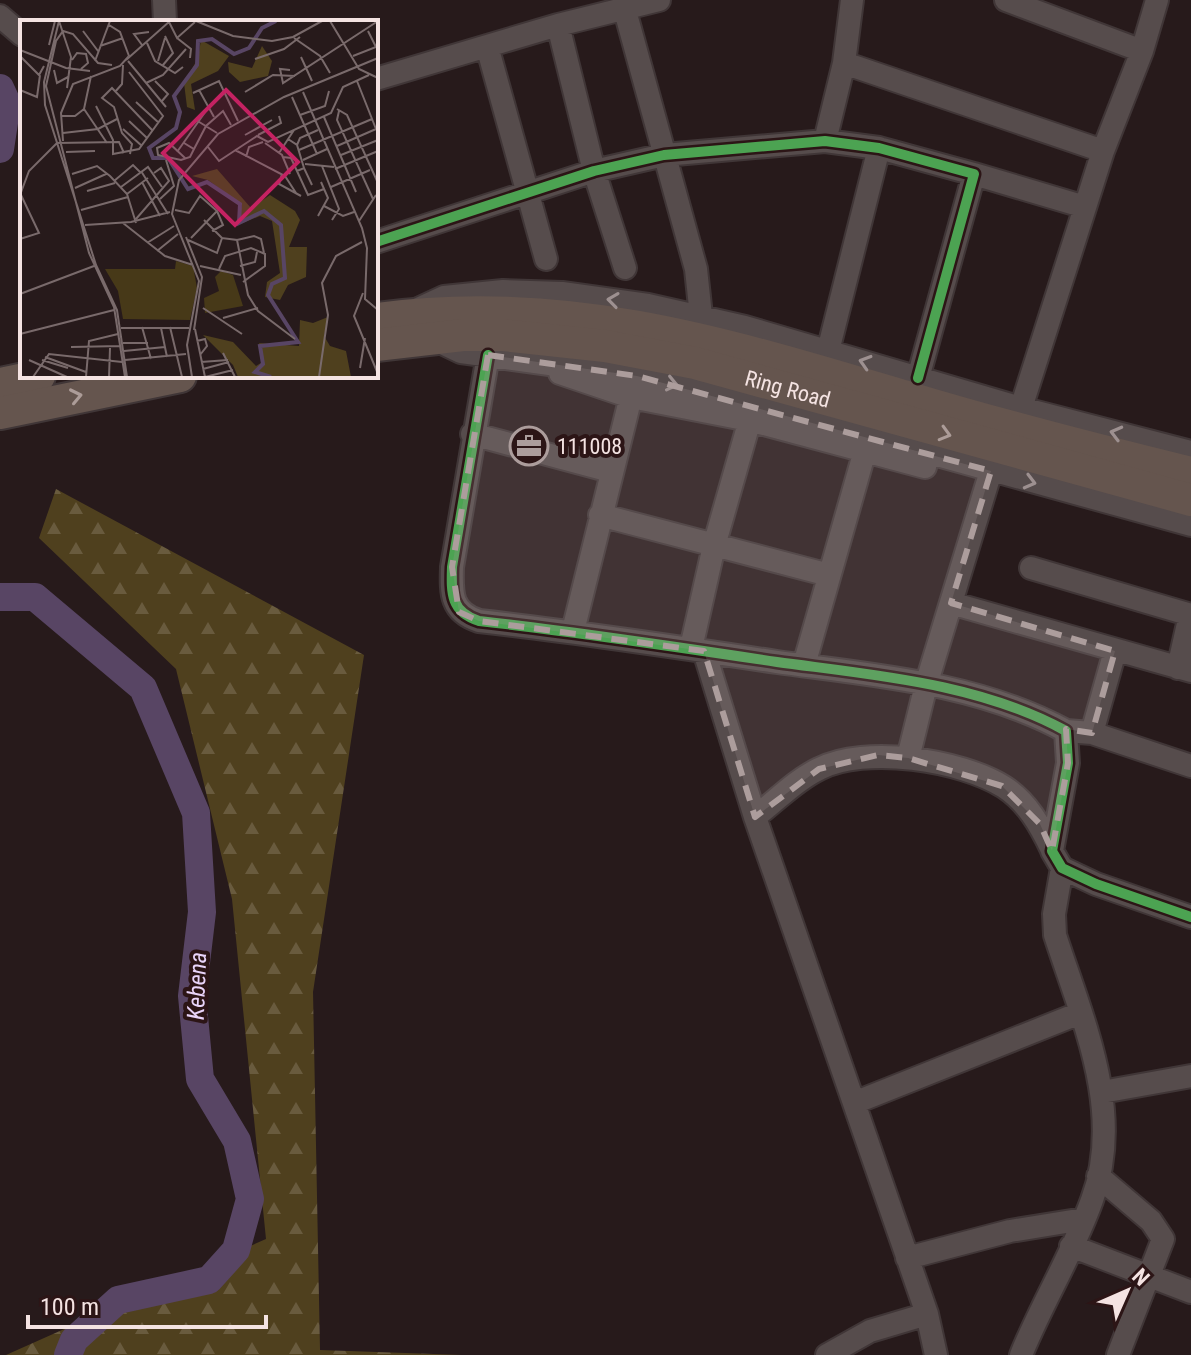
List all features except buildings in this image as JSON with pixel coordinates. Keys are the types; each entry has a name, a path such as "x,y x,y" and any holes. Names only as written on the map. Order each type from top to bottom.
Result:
{"highway":[{"name":"Ring Road","path":"391,317 534,312 582,316 701,337 1041,436 1191,473"},
{"name":"Ring Road","path":"378,345 431,338 503,335 605,346 695,363 1191,500"},
{"path":"0,384 29,378"},
{"path":"0,413 170,378"}],"street":[{"path":"164,0 165,20"},
{"path":"378,78 558,25 659,0"},
{"path":"825,141 844,63 852,0"},
{"path":"1006,0 1142,51"},
{"path":"1021,408 1103,151 1142,51 1157,0"},
{"path":"624,7 696,269 701,316"},
{"path":"0,16 20,33"},
{"path":"558,25 594,171 625,268"},
{"path":"487,46 546,259"},
{"path":"844,63 1103,151"},
{"path":"378,241 594,171 664,155 825,141 879,148 1085,207"},
{"path":"828,351 879,148"},
{"path":"918,378 974,174"},
{"path":"391,317 444,297 503,291 562,293 701,316 1021,408 1191,452"},
{"path":"431,338 461,352 548,363 752,412 990,477 1191,525"},
{"path":"488,355 472,434 452,567 453,602 459,612 479,621 697,649 976,695 1066,731 1092,733 1191,766"},
{"path":"573,631 610,471 634,386"},
{"path":"752,412 714,546 697,649 927,1314 936,1355"},
{"path":"472,434 610,471"},
{"path":"804,665 867,444"},
{"path":"908,758 926,685 990,477"},
{"path":"600,515 829,575"},
{"path":"951,603 1184,670 1191,615 1031,568"},
{"path":"1092,733 1115,651"},
{"path":"1021,1355 1084,1219 1104,1145 1102,1092 1055,935 1057,860 1068,763 1066,731"},
{"path":"755,817 819,769 845,759 878,755 908,758 1002,786 1040,824 1057,860 1096,884 1191,917"},
{"path":"854,1103 1080,1013"},
{"path":"1102,1092 1191,1076"},
{"path":"1098,1176 1160,1230 1161,1249 1118,1355"},
{"path":"907,1258 1010,1231 1084,1219"},
{"path":"1071,1246 1191,1292"},
{"path":"827,1355 870,1331 927,1314"}],"highlighted area":[{"path":"488,355 637,376 991,471 951,603 1115,651 1092,733 1066,729 1068,763 1052,851 1040,824 1002,786 908,758 878,755 819,769 755,817 704,651 479,621 459,612 452,567"}],"green space":[{"path":"56,489 364,655 313,992 320,1350 462,1355 6,1355 266,1239 232,899 176,669 39,538"}],"waterway":[{"name":"Kebena","path":"0,88 7,103 0,149"},
{"name":"Kebena","path":"0,597 35,597 143,688 196,813 202,912 192,996 200,1079 237,1141 250,1199 236,1250 209,1280 118,1300 74,1340 68,1355"}],"cycle path":[{"path":"378,241 594,171 664,155 825,141 879,148 974,174 918,378"},
{"path":"488,355 452,567 453,594 463,613 479,621 925,683 998,702 1033,715 1066,731 1068,763 1052,851 1062,868 1096,884 1191,917"}],"place":[{"name":"111008","path":"529,446"}]}
